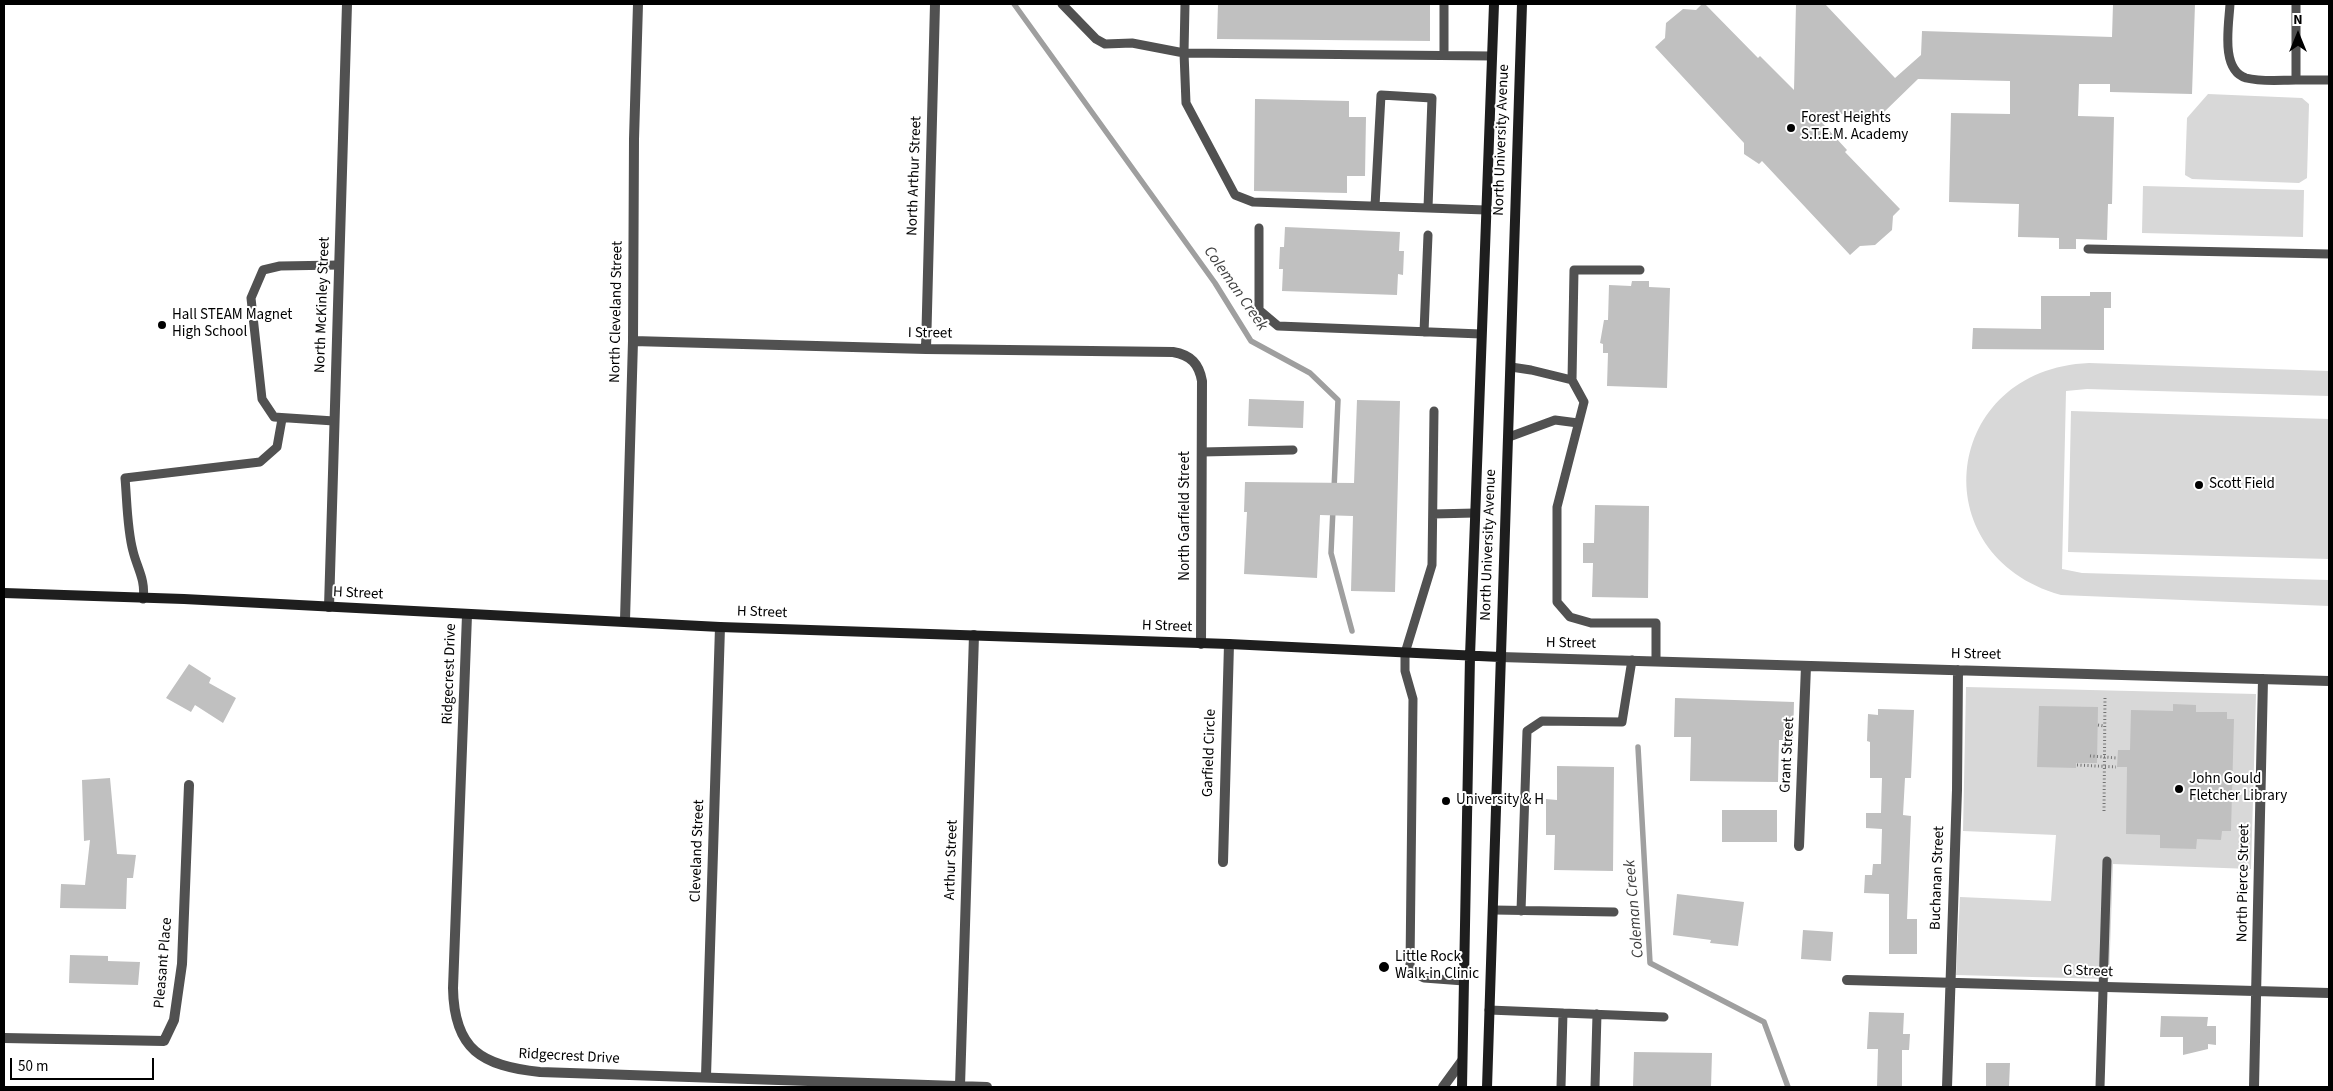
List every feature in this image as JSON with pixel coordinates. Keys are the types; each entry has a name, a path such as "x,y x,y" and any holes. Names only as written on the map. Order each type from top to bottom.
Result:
{"main road":[{"name":"North University Avenue","path":"1462,1087 1470,656 1494,4"},
{"name":"North University Avenue","path":"1487,1087 1522,4"},
{"name":"H Street","path":"4,593 184,599 467,615 625,620 720,627 1229,644 1500,657"}],"street":[{"name":"North McKinley Street","path":"329,607 347,4"},
{"name":"North Cleveland Street","path":"625,620 633,341 634,139 638,4"},
{"name":"North Arthur Street","path":"926,349 935,4"},
{"name":"I Street","path":"633,341 926,349 1173,352 1183,354 1195,362 1200,371 1202,388"},
{"name":"North Garfield Street","path":"1201,644 1202,388"},
{"name":"Ridgecrest Drive","path":"467,615 453,988 457,1024 473,1049 485,1059 499,1066 516,1070 581,1074 706,1076 987,1087"},
{"name":"Cleveland Street","path":"706,1076 720,627"},
{"name":"Arthur Street","path":"960,1086 974,635"},
{"name":"Garfield Circle","path":"1223,862 1229,644"},
{"name":"H Street","path":"1500,657 2329,681"},
{"name":"Grant Street","path":"1799,846 1806,666"},
{"name":"Buchanan Street","path":"1947,1087 1949,983 1957,790 1958,670"},
{"name":"North Pierce Street","path":"2254,1087 2263,679"},
{"name":"Pleasant Place","path":"4,1038 164,1041 174,1020 182,964 189,785"},
{"name":"G Street","path":"1847,980 2329,994"},
{"path":"1443,1087 1462,1061"}],"lane":[{"path":"1062,4 1096,39 1105,44 1132,43 1184,52 1492,56"},
{"path":"1185,4 1186,103 1235,195 1253,202 1486,210"},
{"path":"1444,4 1444,55"},
{"path":"2230,4 2228,52 2229,60 2236,72 2244,77 2256,80 2329,80"},
{"path":"2296,4 2296,80"},
{"path":"1374,206 1381,95 1432,98 1428,208"},
{"path":"1259,228 1259,310 1278,326 1481,334"},
{"path":"1424,332 1428,236"},
{"path":"2088,249 2329,254"},
{"path":"334,421 274,418 262,399 251,298 263,270 280,266 339,266"},
{"path":"1640,270 1574,270 1572,380 1584,402 1557,506 1557,602 1570,617 1591,623 1656,623 1656,661"},
{"path":"1511,367 1572,380"},
{"path":"1434,411 1432,565 1405,653 1405,671 1413,699 1410,966 1412,972 1424,978 1464,981"},
{"path":"143,599 144,590 141,570 133,551 125,478 260,462 276,446 282,419"},
{"path":"1509,437 1555,420 1578,423"},
{"path":"1202,452 1293,450"},
{"path":"1433,514 1475,513"},
{"path":"1521,911 1526,731 1542,721 1622,722 1632,660"},
{"path":"2100,1087 2107,861"},
{"path":"1494,910 1614,912"},
{"path":"1489,1010 1664,1017"},
{"path":"1562,1087 1563,1013"},
{"path":"1595,1087 1597,1014"}],"path":[{"path":"2104,811 2105,696"},
{"path":"2098,725 2104,726"},
{"path":"2090,756 2117,758"},
{"path":"2077,766 2116,767"}],"shaded area":[{"path":"2208,94 2302,98 2309,104 2307,178 2299,183 2192,179 2185,175 2187,118"},
{"path":"2143,186 2304,190 2303,237 2142,233"},
{"path":"2089,363 2329,371 2329,396 2087,389 2066,391 2062,569 2082,573 2329,580 2329,606 2061,595 2016,574 1985,543 1969,506 1967,466 1979,428 2003,396 2040,373"},
{"name":"Scott Field","path":"2071,411 2329,419 2329,559 2068,552"},
{"path":"1966,687 2256,694 2251,869 2113,864 2109,979 1956,975 1960,897 2051,901 2056,835 1963,831"}],"building":[{"path":"1218,4 1430,4 1430,41 1217,39"},
{"name":"Forest Heights S.T.E.M. Academy","path":"1702,4 1705,4 1758,58 1760,56 1794,90 1796,4 1825,4 1895,78 1921,55 1922,31 2112,37 2113,4 2195,4 2192,94 2110,92 2110,84 2079,84 2078,116 2114,117 2112,204 2108,204 2107,240 2076,239 2076,249 2059,249 2059,238 2018,237 2019,204 1949,202 1951,113 2010,114 2010,81 1918,79 1882,114 1814,114 1847,150 1845,152 1900,209 1893,216 1892,230 1875,245 1860,246 1850,255 1762,161 1759,164 1744,154 1744,143 1655,47 1665,38 1666,23 1683,9 1696,10"},
{"path":"1255,99 1349,101 1349,117 1366,117 1365,176 1347,176 1347,193 1254,191"},
{"path":"1285,227 1400,232 1399,251 1404,251 1403,275 1398,274 1397,295 1282,291 1283,269 1279,269 1280,247 1284,247"},
{"path":"1632,281 1649,281 1649,287 1670,288 1667,388 1607,386 1608,353 1603,353 1603,344 1600,343 1604,320 1608,320 1609,285 1631,286"},
{"path":"2090,292 2111,292 2111,308 2104,308 2104,350 1972,349 1973,328 2041,329 2041,296 2090,296"},
{"path":"1249,399 1304,401 1303,428 1248,426"},
{"path":"1357,400 1400,401 1395,592 1351,591 1353,516 1320,515 1317,578 1244,574 1247,512 1244,512 1245,482 1354,483"},
{"path":"1595,505 1649,506 1648,598 1592,597 1593,563 1583,563 1583,543 1594,543"},
{"path":"189,664 211,678 209,683 236,698 223,723 195,705 191,712 166,698"},
{"path":"1675,698 1794,702 1793,740 1779,740 1778,782 1690,781 1691,737 1674,737"},
{"name":"John Gould Fletcher Library","path":"2173,704 2196,705 2196,712 2227,712 2227,719 2234,719 2231,831 2222,831 2221,840 2197,839 2196,849 2160,848 2160,835 2126,834 2127,767 2117,767 2118,750 2130,750 2131,710 2173,711"},
{"path":"2039,706 2098,707 2097,763 2076,763 2076,768 2037,767"},
{"path":"1878,709 1914,710 1911,778 1905,778 1903,815 1911,816 1907,919 1917,919 1917,954 1889,954 1889,894 1864,893 1865,875 1872,875 1873,864 1881,864 1882,829 1866,828 1866,813 1881,813 1882,778 1870,778 1870,742 1867,741 1868,714 1878,715"},
{"path":"1557,766 1614,767 1613,871 1554,870 1555,835 1546,835 1546,799 1557,800"},
{"path":"110,778 117,854 136,855 133,878 127,878 126,909 60,908 61,884 85,885 90,840 84,841 82,780"},
{"path":"1722,810 1777,810 1777,842 1722,842"},
{"path":"1677,894 1744,902 1738,946 1710,943 1711,940 1673,935"},
{"path":"1803,930 1833,932 1831,961 1801,959"},
{"path":"70,955 108,956 108,961 140,962 138,985 69,983"},
{"path":"1869,1012 1904,1013 1903,1034 1910,1034 1909,1050 1902,1050 1902,1087 1877,1087 1878,1049 1867,1049"},
{"path":"2161,1016 2208,1017 2207,1026 2216,1026 2216,1045 2208,1044 2208,1049 2183,1055 2183,1037 2160,1037"},
{"path":"1634,1052 1712,1053 1711,1087 1633,1087"},
{"path":"1986,1063 2010,1063 2009,1087 1986,1087"}],"waterway":[{"name":"Coleman Creek","path":"1014,4 1215,283 1251,341 1310,373 1338,400 1334,489"},
{"name":"Coleman Creek","path":"1333,509 1331,553 1352,631"},
{"name":"Coleman Creek","path":"1638,747 1650,963 1764,1022 1788,1087"}],"place":[{"name":"Forest Heights S.T.E.M. Academy","path":"1791,128"},
{"name":"Hall STEAM Magnet High School","path":"162,325"},
{"name":"Scott Field","path":"2199,485"},
{"name":"John Gould Fletcher Library","path":"2179,789"},
{"name":"University & H","path":"1446,801"},
{"name":"Little Rock Walk-in Clinic","path":"1384,967"}]}
